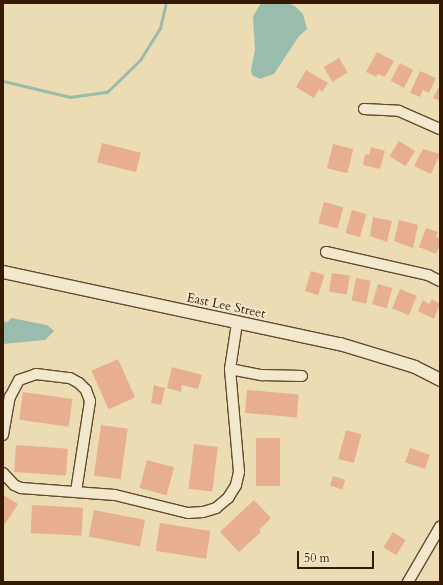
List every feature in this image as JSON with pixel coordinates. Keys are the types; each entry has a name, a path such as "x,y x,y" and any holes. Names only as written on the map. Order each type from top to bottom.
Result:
{"street":[{"path":"364,109 399,111 440,129"},
{"path":"326,252 428,275 440,281"},
{"name":"East Lee Street","path":"3,272 375,354 415,367 440,380"},
{"path":"3,473 14,485 21,488 115,495 188,513 203,512 216,508 228,498 239,472 230,369 237,323"},
{"path":"230,369 262,375 302,376"},
{"path":"3,435 10,397 18,380 36,374 70,378 79,383 86,390 90,401 76,491"},
{"path":"408,582 440,527"}],"shaded area":[{"path":"261,3 288,3 296,7 303,14 307,29 299,36 274,74 260,79 252,75 251,70 255,50 253,16"},
{"path":"11,318 47,325 54,331 45,340 3,344 3,321 8,322"}],"building":[{"path":"377,52 394,61 385,77 378,74 376,77 366,72"},
{"path":"339,58 348,73 332,82 324,67"},
{"path":"400,63 413,70 404,88 391,81"},
{"path":"306,70 328,83 322,92 319,89 314,98 296,87"},
{"path":"420,71 436,78 429,93 423,90 420,97 410,93"},
{"path":"440,87 440,101 433,98"},
{"path":"399,141 415,151 406,166 389,156"},
{"path":"102,143 141,153 136,172 97,162"},
{"path":"333,144 353,149 347,173 327,168"},
{"path":"371,147 385,151 380,169 363,165 365,154 369,155"},
{"path":"423,149 440,154 431,174 414,166"},
{"path":"324,202 343,207 338,228 318,223"},
{"path":"352,210 366,214 360,237 345,233"},
{"path":"373,217 392,221 387,242 370,236"},
{"path":"399,220 418,225 413,248 394,241"},
{"path":"426,228 438,232 436,237 440,238 440,244 436,254 419,247"},
{"path":"311,271 324,275 318,295 305,291"},
{"path":"332,273 350,276 347,295 329,292"},
{"path":"356,278 371,281 366,303 352,301"},
{"path":"378,284 392,288 387,308 372,304"},
{"path":"400,289 417,296 409,315 392,308"},
{"path":"432,299 440,304 434,319 418,311 423,300 429,304"},
{"path":"118,359 135,397 109,409 92,371"},
{"path":"172,367 202,375 198,389 182,385 181,392 167,388"},
{"path":"154,385 165,388 161,405 151,403"},
{"path":"247,390 299,395 297,417 245,413"},
{"path":"23,392 73,399 69,427 19,420"},
{"path":"101,425 128,429 121,479 94,476"},
{"path":"346,430 361,434 354,463 338,459"},
{"path":"256,438 280,438 280,486 256,486"},
{"path":"194,444 218,447 212,492 189,489"},
{"path":"16,445 68,449 66,476 14,472"},
{"path":"410,448 430,455 425,469 405,462"},
{"path":"147,460 174,467 167,495 139,488"},
{"path":"333,476 345,480 342,490 330,486"},
{"path":"3,495 18,504 3,527"},
{"path":"254,500 271,518 259,530 261,532 239,552 220,532"},
{"path":"32,505 83,508 81,536 31,533"},
{"path":"94,510 145,520 140,546 89,537"},
{"path":"160,523 210,531 206,559 156,551"},
{"path":"393,532 406,540 396,555 383,547"}],"waterway":[{"path":"3,81 70,97 107,92 140,60 160,28 166,3"}]}
